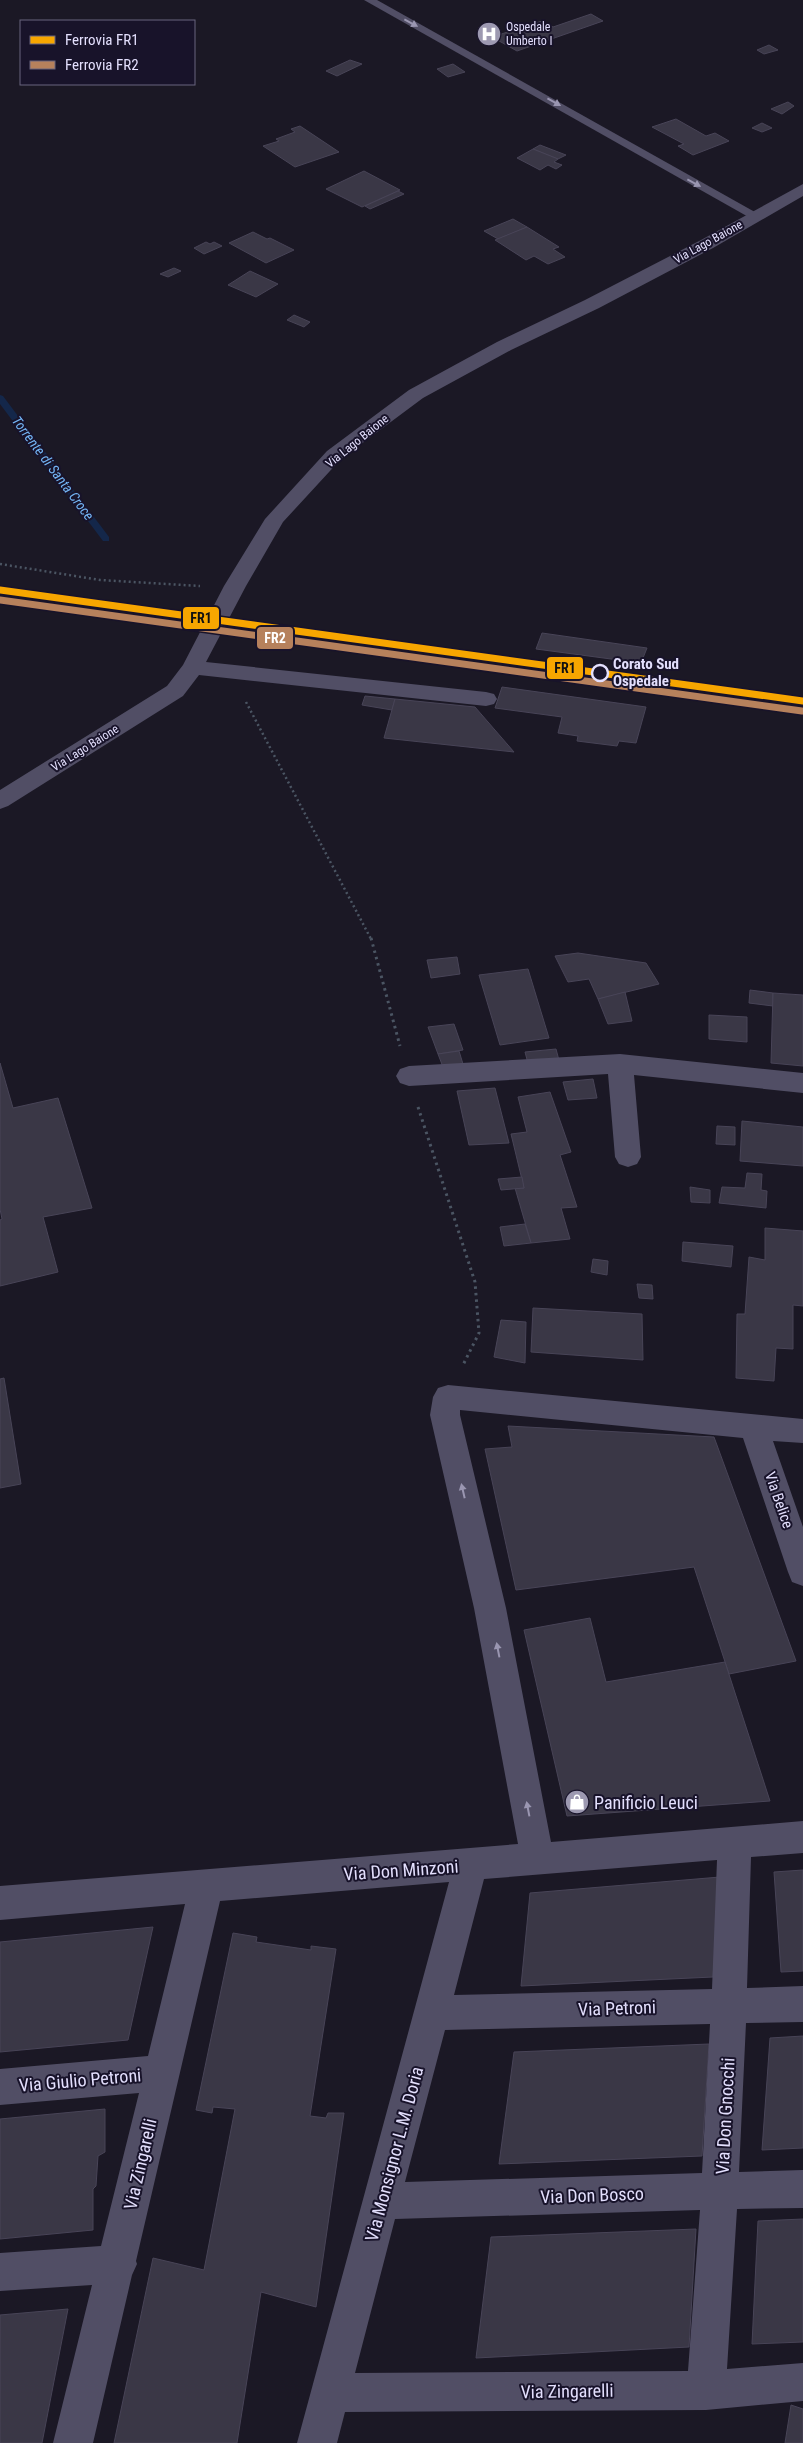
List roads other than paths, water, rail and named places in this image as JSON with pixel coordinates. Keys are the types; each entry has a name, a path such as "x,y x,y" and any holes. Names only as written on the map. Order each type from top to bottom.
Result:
{"street":[{"name":"Via Lago Baione","path":"0,801 176,692 193,667 235,586 275,519 334,455 416,394 504,346 592,304 803,189"},
{"path":"193,667 231,673 486,699"},
{"path":"620,1064 628,1157"},
{"path":"408,1076 620,1064 803,1083"},
{"path":"538,1857 490,1608 445,1415 448,1397 803,1431"},
{"name":"Via Belice","path":"754,1427 803,1572"},
{"name":"Via Don Minzoni","path":"0,1903 207,1884 803,1837"},
{"name":"Via Don Gnocchi","path":"706,2390 722,2191 730,2005 734,1842"},
{"name":"Via Monsignor L.M. Doria","path":"317,2443 471,1864"},
{"name":"Via Zingarelli","path":"74,2443 207,1884"},
{"name":"Via Petroni","path":"431,2013 803,2004"},
{"name":"Via Giulio Petroni","path":"0,2087 161,2073"},
{"name":"Via Don Bosco","path":"381,2201 803,2189"},
{"path":"0,2272 118,2264"},
{"name":"Via Zingarelli","path":"330,2394 706,2390 803,2382"}],"lane":[{"name":"Via Lago Baione","path":"368,0 756,216"}],"waterway":[{"name":"Torrente di Santa Croce","path":"0,398 106,539"}],"rail line":[{"name":"FR1","path":"0,590 803,701"},
{"name":"FR2","path":"0,600 802,711"}],"place":[{"name":"Ospedale Umberto I","path":"489,34"},
{"name":"Corato Sud Ospedale","path":"600,673"},
{"name":"Panificio Leuci","path":"577,1802"}]}
